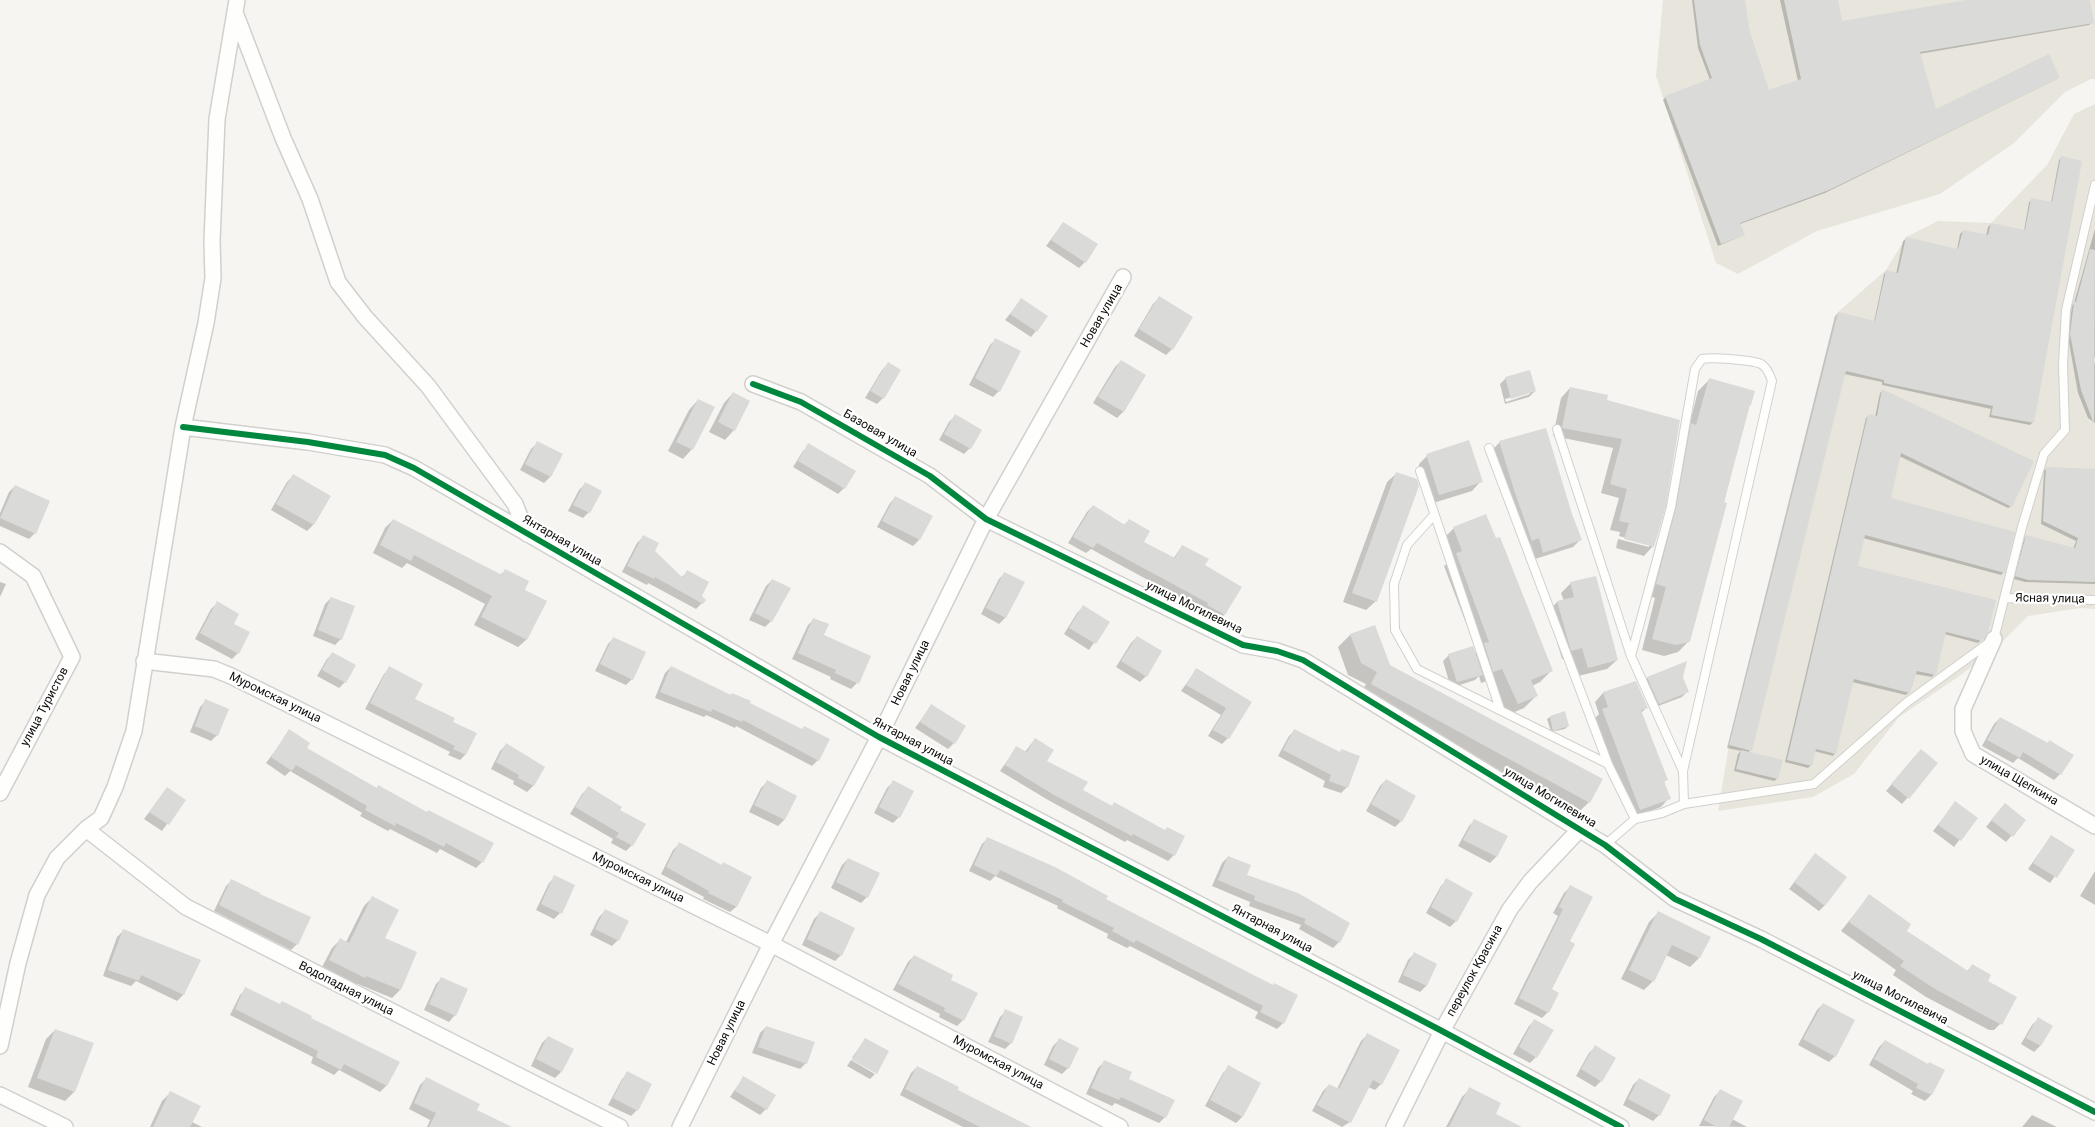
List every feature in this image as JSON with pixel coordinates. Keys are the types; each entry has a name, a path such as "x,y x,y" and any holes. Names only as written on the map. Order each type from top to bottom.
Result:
{"street":[{"path":"0,1046 18,963 37,895 57,858 86,829 101,818 115,787 134,731 183,427 206,323 213,278 212,240 216,119 236,7"},
{"path":"236,7 283,138 310,199 338,282 365,317 428,386 515,504 527,534"},
{"name":"Новая улица","path":"680,1127 771,944 879,737 986,519 1124,277"},
{"name":"Базовая улица","path":"753,384 801,402 930,476 986,519"},
{"name":"Янтарная улица","path":"183,427 308,442 385,455 414,468 879,737 1442,1031 1621,1127"},
{"name":"улица Могилевича","path":"986,519 1243,645 1277,651 1304,660 1605,845 1675,899 1761,939 2095,1112"},
{"name":"улица Туристов","path":"0,552 33,576 72,657 0,793"},
{"name":"улица Щепкина","path":"1994,639 1963,709 1963,731 1972,754 2095,826"},
{"name":"Муромская улица","path":"144,661 214,669 232,676 771,944 1120,1127"},
{"name":"Водопадная улица","path":"86,829 186,908 620,1127"},
{"name":"переулок Красина","path":"1394,1127 1442,1031 1510,908 1530,882 1580,830"},
{"path":"0,1095 65,1127"}],"lane":[{"path":"1605,845 1635,819 1662,813 1684,804 1814,784 1906,703 1994,639 2022,527 2044,454 2065,430 2063,364 2066,310 2095,185"},
{"path":"1631,656 1671,507 1695,368 1702,359 1715,357 1762,364 1769,372 1772,381 1683,771 1684,804"},
{"path":"1557,429 1631,656 1683,771"},
{"path":"1489,448 1608,764 1635,819"},
{"path":"1420,471 1500,709"},
{"path":"1434,515 1407,545 1394,584 1395,630 1417,669 1608,764"},
{"name":"Ясная улица","path":"2005,598 2095,600"}],"shaded area":[{"path":"1663,0 2095,0 2095,79 2091,79 2065,92 2014,143 1940,194 1817,231 1738,274 1716,263 1656,76"},
{"path":"2095,104 2095,609 2080,608 2028,616 2001,643 1961,675 1899,717 1854,774 1813,797 1718,811 1729,745 1838,312 1886,270 1906,237 1938,221 1991,223 2047,165 2074,114"}],"building":[{"path":"1694,0 1745,0 1750,32 1769,90 1801,79 1784,0 1838,0 1842,21 1966,0 2090,0 2094,23 1920,52 1936,109 2049,54 2060,78 1829,190 1740,223 1745,235 1721,244 1665,96 1712,78 1700,45"},
{"path":"2061,156 2082,161 2034,423 1991,415 1993,406 1884,383 1884,380 1846,371 1752,751 1729,745 1838,312 1875,321 1886,270 1898,273 1906,237 1958,249 1963,230 1988,235 1991,223 2025,230 2031,198 2052,202"},
{"path":"1063,222 1098,244 1086,263 1051,240"},
{"path":"2090,249 2095,250 2094,424 2081,390 2070,334 2074,302 2076,302"},
{"path":"1159,296 1193,317 1173,350 1139,329"},
{"path":"1021,298 1048,316 1037,332 1010,314"},
{"path":"995,338 1021,351 1000,392 975,378"},
{"path":"1121,360 1146,375 1124,412 1098,397"},
{"path":"888,362 901,370 884,399 870,391"},
{"path":"1530,370 1536,391 1511,399 1505,377"},
{"path":"1709,378 1755,391 1724,502 1727,503 1690,642 1676,645 1652,639 1666,587 1656,584 1676,508 1691,423 1696,425"},
{"path":"1570,387 1608,395 1607,400 1680,420 1666,506 1654,547 1624,539 1629,523 1619,521 1627,489 1610,484 1622,439 1562,428"},
{"path":"1882,389 2034,461 2012,507 1901,453 1891,498 2015,532 2005,573 1865,535 1858,566 1996,600 1988,632 1982,641 1946,632 1936,675 1917,671 1910,693 1854,679 1836,754 1816,749 1812,766 1787,760 1868,414 1877,416"},
{"path":"733,392 750,401 735,431 718,422"},
{"path":"698,399 715,407 693,450 676,442"},
{"path":"955,414 982,430 971,449 944,434"},
{"path":"1546,428 1572,514 1582,540 1543,553 1539,538 1532,541 1499,441"},
{"path":"1469,440 1483,482 1439,495 1426,454"},
{"path":"537,441 563,454 551,477 525,464"},
{"path":"808,443 856,471 845,489 798,461"},
{"path":"2046,467 2095,469 2095,582 2028,580 2015,576 2026,535 2075,548 2078,538 2043,521"},
{"path":"1396,472 1417,479 1419,486 1377,602 1352,593"},
{"path":"293,474 331,496 314,525 276,504"},
{"path":"585,482 602,491 590,513 573,505"},
{"path":"15,485 50,501 36,534 0,518"},
{"path":"895,496 933,516 920,540 882,521"},
{"path":"1093,505 1125,525 1129,519 1150,531 1144,542 1175,558 1182,545 1209,559 1205,565 1242,587 1225,615 1207,605 1208,603 1097,543 1093,548 1073,537"},
{"path":"1486,514 1496,538 1500,537 1553,671 1531,680 1538,696 1518,704 1502,669 1493,672 1484,643 1489,642 1456,553 1462,551 1453,527"},
{"path":"393,519 502,575 505,569 529,581 525,590 547,601 527,640 481,617 492,596 414,555 411,561 380,545"},
{"path":"643,535 659,543 655,551 683,578 687,570 709,582 702,596 706,600 703,604 655,577 654,579 627,566"},
{"path":"1004,572 1025,582 1006,618 986,608"},
{"path":"1596,576 1618,660 1588,668 1582,648 1571,651 1557,601 1574,597 1570,582"},
{"path":"772,579 791,588 772,622 755,613"},
{"path":"331,597 355,606 342,640 318,630"},
{"path":"217,601 239,614 234,624 250,632 239,654 200,633"},
{"path":"1083,605 1110,622 1096,644 1069,628"},
{"path":"813,618 829,624 824,635 871,656 859,684 835,673 836,670 798,653"},
{"path":"1375,625 1390,665 1603,779 1590,803 1371,684 1377,672 1361,663 1350,634"},
{"path":"1137,636 1162,651 1147,677 1121,661"},
{"path":"613,637 646,652 633,680 600,664"},
{"path":"1473,646 1483,675 1457,682 1448,654"},
{"path":"332,652 356,665 346,683 322,670"},
{"path":"1687,661 1683,677 1689,692 1659,704 1647,677"},
{"path":"389,666 423,684 415,699 455,718 453,722 477,733 466,755 453,749 455,746 370,703"},
{"path":"671,666 731,695 732,693 751,701 750,703 802,729 804,726 830,739 819,761 743,720 742,722 712,709 711,712 660,692"},
{"path":"1196,668 1252,702 1229,739 1213,730 1226,708 1186,685"},
{"path":"1636,681 1648,708 1641,710 1668,780 1664,781 1671,799 1640,810 1602,709 1608,707 1603,692"},
{"path":"205,699 229,709 218,736 195,726"},
{"path":"931,704 966,726 955,744 920,722"},
{"path":"1565,711 1569,726 1553,731 1550,716"},
{"path":"2000,717 2048,743 2049,740 2074,755 2061,775 2023,752 2020,758 1987,740"},
{"path":"289,729 310,743 307,748 377,788 378,785 427,812 428,810 494,843 483,863 446,843 444,847 396,823 395,826 365,810 367,806 296,765 292,771 271,757"},
{"path":"1294,729 1340,752 1341,749 1360,756 1348,788 1329,781 1331,775 1283,750"},
{"path":"1035,738 1054,750 1047,761 1088,782 1083,790 1112,806 1114,802 1165,830 1167,827 1185,836 1175,856 1054,795 1005,765 1016,746 1027,752"},
{"path":"506,743 545,767 534,786 518,778 519,775 496,762"},
{"path":"1921,749 1938,763 1909,799 1891,784"},
{"path":"1741,750 1783,760 1778,779 1736,769"},
{"path":"1386,779 1416,796 1402,822 1371,804"},
{"path":"767,780 797,796 785,820 754,805"},
{"path":"893,780 914,791 900,818 879,807"},
{"path":"588,786 622,807 620,810 646,824 633,846 616,837 619,833 575,807"},
{"path":"167,787 186,800 169,825 149,812"},
{"path":"1955,801 1978,818 1961,841 1938,825"},
{"path":"2005,803 2026,820 2013,837 1991,820"},
{"path":"1474,819 1508,836 1497,857 1463,840"},
{"path":"2051,835 2075,850 2057,878 2033,863"},
{"path":"987,837 1055,867 1108,896 1106,899 1273,985 1274,983 1298,995 1284,1024 1260,1012 1263,1006 1136,940 1134,943 1112,931 1114,928 1062,902 1063,900 1000,870 997,876 974,865"},
{"path":"679,842 722,865 723,862 752,877 737,907 708,893 709,891 666,867"},
{"path":"1815,853 1847,877 1825,906 1794,882"},
{"path":"1228,856 1251,865 1247,875 1298,893 1350,923 1340,943 1304,923 1306,919 1254,900 1255,896 1218,880"},
{"path":"848,858 880,873 868,898 836,882"},
{"path":"554,875 575,885 562,914 541,904"},
{"path":"1446,878 1473,893 1457,922 1431,907"},
{"path":"231,879 311,917 298,945 219,905"},
{"path":"1570,885 1593,897 1570,941 1575,944 1552,989 1559,993 1549,1013 1519,998 1563,909 1559,907"},
{"path":"1869,894 1911,924 1907,931 1968,971 1972,964 1991,975 1988,981 2017,997 2002,1025 1935,989 1900,966 1904,961 1849,922"},
{"path":"372,896 399,910 385,938 417,952 401,990 366,976 365,978 329,960 340,938 349,943"},
{"path":"605,909 629,921 619,941 595,929"},
{"path":"820,911 855,928 842,956 807,939"},
{"path":"1658,911 1711,937 1700,958 1672,945 1654,982 1629,970"},
{"path":"123,929 201,960 184,995 141,975 139,981 108,970"},
{"path":"1414,952 1437,964 1427,986 1403,975"},
{"path":"914,955 953,975 951,980 978,993 964,1021 944,1011 945,1008 898,984"},
{"path":"441,977 468,989 456,1016 429,1004"},
{"path":"245,987 280,1004 282,1001 312,1016 311,1018 400,1062 387,1086 344,1064 341,1070 316,1057 318,1051 235,1009"},
{"path":"1823,1003 1855,1020 1836,1057 1803,1039"},
{"path":"1005,1009 1023,1017 1012,1044 994,1036"},
{"path":"2038,1017 2053,1026 2041,1046 2026,1038"},
{"path":"1534,1019 1554,1030 1537,1058 1519,1047"},
{"path":"766,1026 815,1042 807,1064 758,1047"},
{"path":"55,1029 94,1043 75,1092 37,1078"},
{"path":"1367,1033 1400,1050 1382,1085 1373,1080 1351,1123 1317,1105 1329,1084 1339,1089"},
{"path":"548,1036 574,1049 562,1072 536,1059"},
{"path":"865,1038 889,1051 877,1074 852,1060"},
{"path":"1059,1038 1079,1048 1069,1069 1049,1059"},
{"path":"1885,1040 1928,1064 1929,1062 1945,1070 1932,1095 1916,1088 1918,1084 1874,1059"},
{"path":"1595,1045 1616,1058 1602,1082 1581,1069"},
{"path":"1104,1060 1132,1072 1129,1079 1175,1100 1166,1118 1121,1097 1119,1100 1091,1088"},
{"path":"1228,1065 1261,1083 1243,1117 1210,1100"},
{"path":"917,1066 959,1087 958,1090 1031,1127 980,1127 905,1089"},
{"path":"627,1071 652,1084 638,1111 613,1098"},
{"path":"743,1076 776,1095 767,1110 735,1091"},
{"path":"426,1077 480,1104 477,1110 512,1127 429,1127 436,1113 414,1103"},
{"path":"1639,1078 1671,1095 1660,1116 1628,1099"},
{"path":"1469,1087 1501,1103 1496,1114 1522,1127 1449,1127"},
{"path":"1720,1089 1743,1101 1729,1127 1717,1127 1704,1120"},
{"path":"170,1091 201,1106 190,1127 153,1127"}],"cycle path":[{"path":"753,384 801,402 930,476 986,519 1243,645 1277,651 1303,660 1605,845 1675,899 1761,939 2095,1112"},
{"path":"183,427 308,442 385,455 414,468 879,737 1442,1031 1621,1127"}]}
